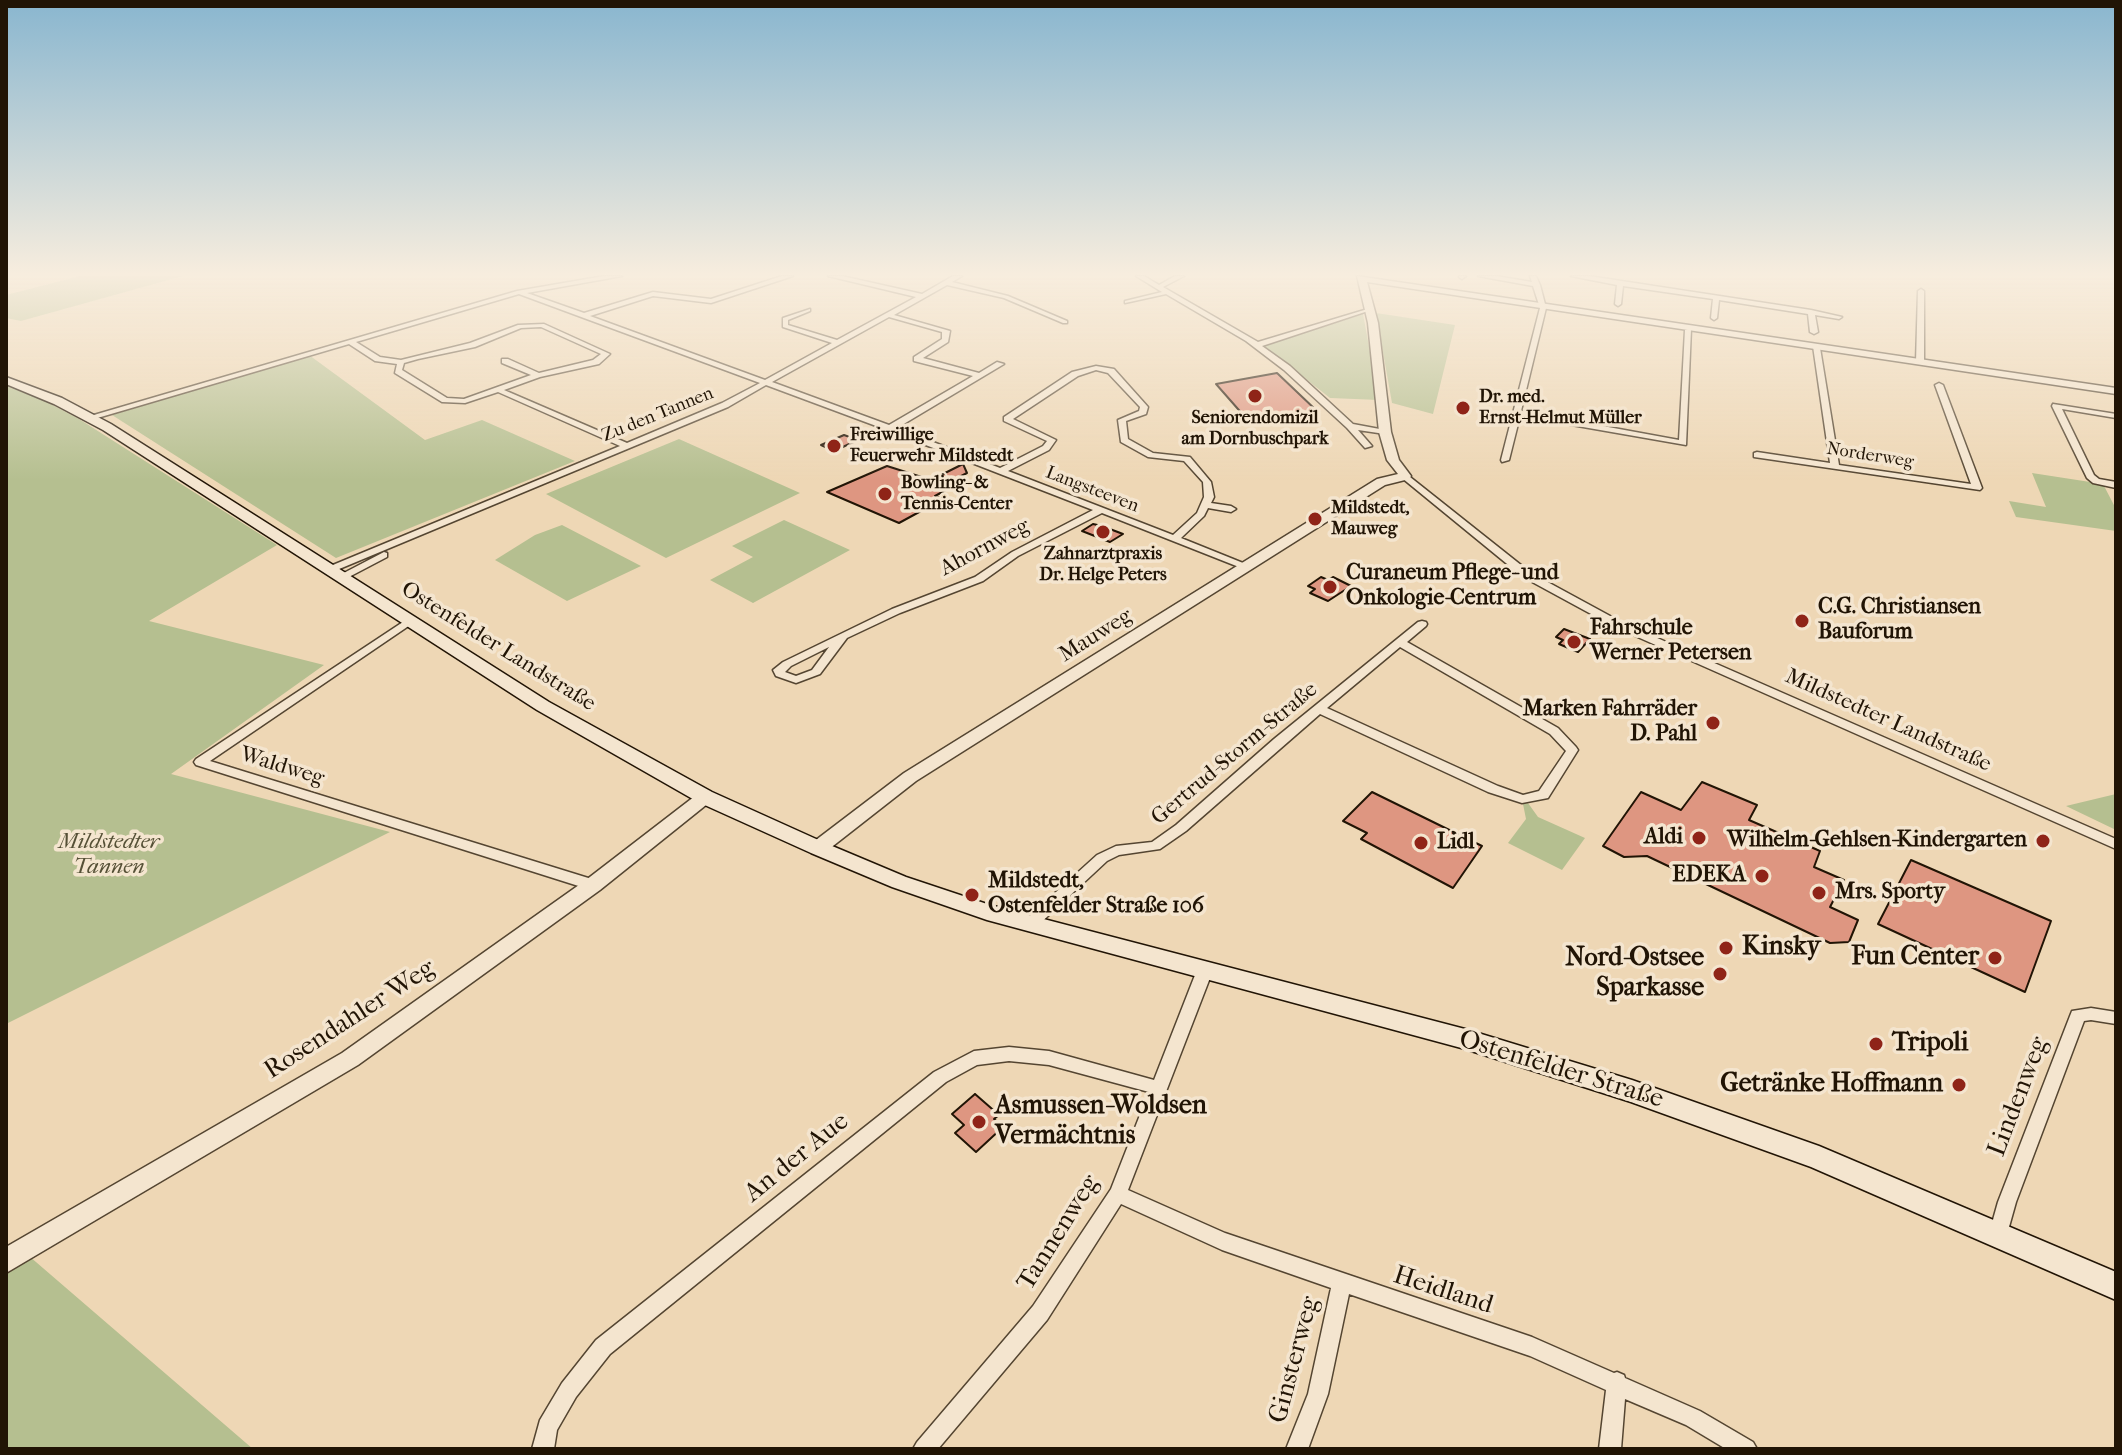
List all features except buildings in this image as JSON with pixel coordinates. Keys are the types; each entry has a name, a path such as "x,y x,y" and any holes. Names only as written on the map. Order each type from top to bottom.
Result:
{"main road":[{"name":"Ostenfelder Landstraße","path":"6,380 91,417 338,572 543,706 705,797 899,882 987,912"},
{"name":"Ostenfelder Straße","path":"987,912 1465,1039 1632,1091 1784,1144 2116,1286"}],"street":[{"path":"91,417 339,344"},
{"path":"354,344 378,359 401,362 465,344"},
{"path":"401,362 398,371 445,400 465,401 501,391 538,375 582,366 606,354 586,344"},
{"name":"Langsteeven","path":"664,344 1248,567"},
{"name":"Zu den Tannen","path":"338,572 452,517 725,405 836,344"},
{"path":"939,344 917,359 980,376"},
{"path":"1374,344 1385,432 1393,460 1405,476"},
{"path":"1505,460 1534,344"},
{"path":"1517,413 1683,443 1688,344"},
{"path":"1787,344 2116,391"},
{"path":"1920,344 1920,362"},
{"path":"1257,345 1287,368 1368,446"},
{"path":"1816,348 1835,467"},
{"path":"505,361 538,375"},
{"path":"890,428 1000,364"},
{"path":"1001,471 1046,448 1052,440 1007,419 1075,374 1086,369 1104,369 1118,377 1144,407 1143,412 1122,420 1124,440 1151,455 1183,457 1193,462 1209,488 1206,505 1174,539"},
{"name":"Norderweg","path":"1757,455 1977,488 1939,385"},
{"path":"501,391 625,445"},
{"path":"2116,416 2056,406 2090,476 2096,481 2116,485"},
{"path":"1350,426 1385,432"},
{"name":"Mauweg","path":"818,848 910,777 1381,482 1405,476"},
{"name":"Mildstedter Landstraße","path":"1405,476 1527,575 1619,625 2116,844"},
{"path":"1206,505 1231,509"},
{"name":"Ahornweg","path":"843,636 816,672 796,680 780,674 779,670 787,664 843,636 979,579 1015,554 1101,510"},
{"name":"Waldweg","path":"409,621 200,762 593,885"},
{"name":"Gertrud-Storm-Straße","path":"1029,925 1102,858 1116,851 1155,846 1181,828 1422,624"},
{"path":"1320,709 1493,789 1522,799 1543,795 1572,750 1554,731 1401,643"},
{"name":"Rosendahler Weg","path":"6,1261 350,1059 593,885 705,797"},
{"name":"Tannenweg","path":"924,1449 1040,1313 1118,1194 1205,970"},
{"name":"Lindenweg","path":"1998,1234 2007,1202 2078,1016 2091,1014 2116,1018"},
{"name":"An der Aue","path":"543,1449 547,1427 561,1402 603,1347 940,1077 974,1058 1009,1054 1049,1058 1159,1088"},
{"name":"Heidland","path":"1118,1194 1222,1241 1341,1285 1532,1347 1693,1418 1746,1449"},
{"name":"Ginsterweg","path":"1297,1449 1318,1394 1341,1285"},
{"path":"1610,1449 1617,1382"}],"green space":[{"path":"1369,344 1379,400 1330,398 1264,346"},
{"path":"1381,344 1450,344 1433,414 1392,403"},
{"path":"309,355 425,440 482,420 575,461 336,558 112,415"},
{"name":"Mildstedter Tannen","path":"6,386 79,419 277,545 149,621 324,665 171,774 390,832 6,1024"},
{"path":"679,439 800,493 666,558 546,494"},
{"path":"2032,473 2103,484 2116,509 2116,531 2016,517 2009,501 2046,507"},
{"path":"784,520 850,550 753,603 710,580 753,557 732,546"},
{"path":"562,525 641,566 567,601 495,560 535,535"},
{"path":"2116,794 2116,830 2066,806"},
{"path":"1528,803 1538,817 1585,838 1562,870 1508,843 1526,819 1523,804"},
{"path":"29,1256 253,1449 6,1449 6,1270"}],"place":[{"name":"Seniorendomizil am Dornbuschpark","path":"1255,396"},
{"name":"Dr. med. Ernst-Helmut Müller","path":"1463,408"},
{"name":"Freiwillige Feuerwehr Mildstedt","path":"834,446"},
{"name":"Bowling- & Tennis-Center","path":"885,494"},
{"name":"Mildstedt, Mauweg","path":"1315,519"},
{"name":"Zahnarztpraxis Dr. Helge Peters","path":"1103,532"},
{"name":"Curaneum Pflege- und Onkologie-Centrum","path":"1330,587"},
{"name":"C.G. Christiansen Bauforum","path":"1802,621"},
{"name":"Fahrschule Werner Petersen","path":"1574,642"},
{"name":"Marken Fahrräder D. Pahl","path":"1713,723"},
{"name":"Aldi","path":"1699,838"},
{"name":"Wilhelm-Gehlsen-Kindergarten","path":"2043,841"},
{"name":"Lidl","path":"1421,843"},
{"name":"EDEKA","path":"1762,876"},
{"name":"Mrs. Sporty","path":"1819,893"},
{"name":"Mildstedt, Ostenfelder Straße 106","path":"972,895"},
{"name":"Kinsky","path":"1726,948"},
{"name":"Fun Center","path":"1995,958"},
{"name":"Nord-Ostsee Sparkasse","path":"1720,974"},
{"name":"Tripoli","path":"1876,1044"},
{"name":"Getränke Hoffmann","path":"1959,1085"},
{"name":"Asmussen-Woldsen Vermächtnis","path":"979,1122"}]}
